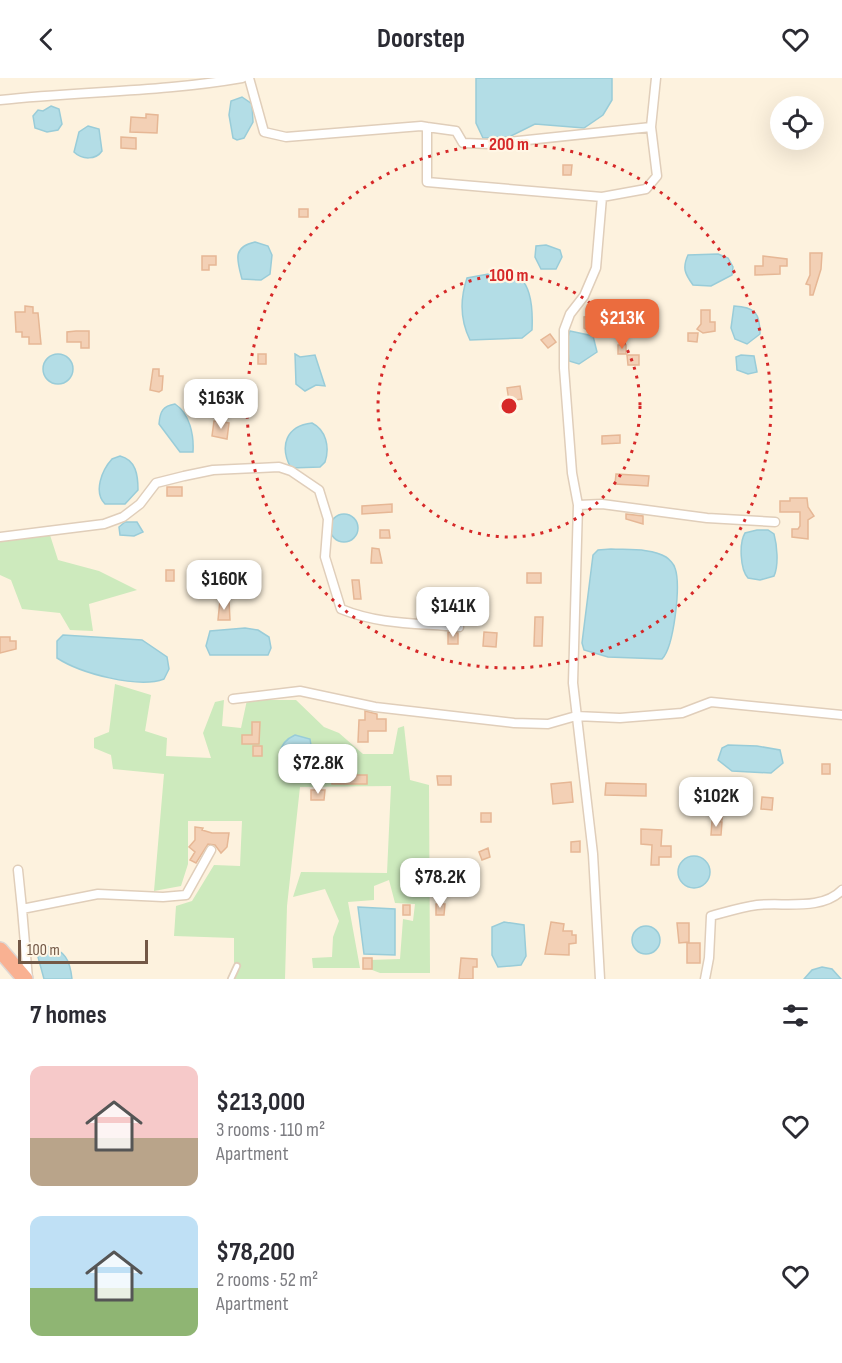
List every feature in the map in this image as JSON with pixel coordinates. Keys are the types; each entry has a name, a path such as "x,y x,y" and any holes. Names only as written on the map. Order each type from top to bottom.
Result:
{"highway":[{"path":"0,951 26,979"}],"street":[{"path":"0,100 46,94 188,88 242,78"},
{"path":"249,78 264,132 286,137 427,127 456,131 463,143 490,144 651,126"},
{"path":"427,127 427,182 602,197 646,189 657,176 651,126 656,78"},
{"path":"600,979 593,854 573,683 578,505 572,473 564,368 564,330 570,314 584,297 596,268 602,197"},
{"path":"0,537 104,524 123,517 140,504 156,483 223,469 279,467 299,476 319,490 328,519 325,557 341,609 365,619 391,623 459,627"},
{"path":"578,505 602,504 707,518 775,522"},
{"path":"233,699 300,691 375,706 514,723 548,724 576,716 620,718 682,713 711,702 842,715"},
{"path":"22,909 98,894 163,897 186,894 210,850"},
{"path":"18,870 26,979"},
{"path":"705,979 709,958 711,916 756,905 807,904 835,897 842,890"}],"lane":[{"path":"231,979 237,966"}],"green space":[{"path":"50,535 58,560 99,571 137,590 89,604 93,631 70,630 60,613 22,609 11,580 0,575 0,540"},
{"path":"115,684 151,695 145,731 167,738 166,756 211,758 203,733 215,702 224,700 222,726 241,728 247,700 296,700 324,727 339,733 363,754 393,754 398,728 404,726 410,780 429,785 430,973 380,973 367,968 369,960 400,959 403,919 413,921 415,904 395,903 389,880 374,886 374,900 348,902 360,968 313,968 312,958 332,957 333,937 339,921 325,889 293,897 301,872 387,873 391,786 300,787 287,906 285,979 234,979 234,938 174,936 176,906 192,901 214,865 240,866 242,821 188,821 188,864 181,886 154,891 164,774 113,769 111,755 94,748 94,738 109,732"}],"water":[{"path":"476,78 612,78 612,100 603,115 584,128 535,124 509,137 483,138 476,123"},
{"path":"242,97 252,104 253,122 244,138 237,140 233,138 229,115 231,101"},
{"path":"51,106 59,109 62,124 58,130 47,132 35,128 33,116 38,110 43,111"},
{"path":"88,126 99,129 102,151 89,158 74,152 79,132"},
{"path":"255,242 268,246 272,255 270,274 261,280 242,279 238,260 239,251"},
{"path":"546,245 560,250 562,257 556,269 541,269 535,257 536,246"},
{"path":"718,254 728,258 733,267 732,275 711,286 693,285 685,271 688,255"},
{"path":"505,271 514,273 526,285 531,302 532,330 522,338 470,340 464,325 462,309 467,278"},
{"path":"734,306 755,312 759,321 760,334 747,344 735,339 731,328"},
{"path":"570,331 593,336 597,352 579,364 569,361 567,340"},
{"path":"58,354 64,355 72,363 72,375 64,383 58,384 52,383 44,375 43,369 44,363 52,355"},
{"path":"295,354 300,357 315,355 325,386 316,385 305,391 296,384"},
{"path":"754,356 757,372 748,374 737,370 736,357"},
{"path":"175,404 188,419 193,439 193,452 180,452 159,424 163,410"},
{"path":"312,423 321,430 326,440 325,462 320,467 291,468 287,460 287,438 296,428"},
{"path":"120,456 133,465 137,474 138,490 125,504 105,504 101,499 100,481 112,459"},
{"path":"344,514 354,518 358,528 354,538 344,542 334,538 330,528 334,518"},
{"path":"125,522 137,522 143,532 134,536 120,535 119,527"},
{"path":"768,530 774,534 777,555 774,576 760,580 748,578 743,569 741,556 745,533"},
{"path":"598,550 654,552 666,557 674,566 677,576 675,615 670,642 662,659 608,657 584,650 582,643 593,555"},
{"path":"245,628 258,630 269,637 271,648 268,655 210,655 206,646 210,631"},
{"path":"63,635 142,640 167,657 169,669 164,679 153,682 125,681 94,674 57,658 57,641"},
{"path":"295,735 310,739 314,764 310,770 288,775 282,764 280,752 289,738"},
{"path":"728,745 780,750 783,763 771,773 732,771 718,760 722,748"},
{"path":"694,856 705,861 710,872 705,883 694,888 683,883 678,872 683,861"},
{"path":"358,907 395,909 395,955 364,954"},
{"path":"504,922 524,925 526,956 521,965 498,967 492,955 492,927"},
{"path":"646,926 656,930 660,940 656,950 646,954 636,950 632,940 636,930"},
{"path":"46,946 62,953 70,966 72,979 44,979 38,957 41,947"},
{"path":"822,967 832,969 841,979 804,979 812,970"}],"building":[{"path":"146,114 158,115 157,133 130,132 131,117 146,118"},
{"path":"121,137 136,138 136,149 121,148"},
{"path":"563,165 572,165 571,175 563,175"},
{"path":"299,209 308,209 308,217 299,217"},
{"path":"810,253 822,253 821,269 813,295 810,295 810,285 806,284 810,275"},
{"path":"202,256 216,256 216,265 209,265 209,270 202,270"},
{"path":"763,256 787,259 787,266 780,266 780,274 755,275 755,266 763,266"},
{"path":"25,306 33,307 33,313 38,313 41,344 29,344 29,337 22,337 22,332 16,332 15,312 25,312"},
{"path":"636,308 637,331 627,331 627,320 617,320 615,310"},
{"path":"701,310 710,310 710,322 715,322 715,331 703,333 697,329 701,324"},
{"path":"591,316 592,333 584,328 584,317"},
{"path":"89,331 89,348 81,348 81,342 67,342 67,332"},
{"path":"688,333 698,333 697,342 688,341"},
{"path":"550,334 556,342 548,348 541,340"},
{"path":"618,345 626,345 626,354 618,354"},
{"path":"258,354 266,354 266,364 258,364"},
{"path":"627,355 639,355 639,365 628,365"},
{"path":"153,369 159,369 159,376 163,376 162,390 159,392 150,390"},
{"path":"520,386 522,399 509,401 507,388"},
{"path":"214,421 229,423 227,439 212,436"},
{"path":"620,435 620,443 602,444 602,436"},
{"path":"616,474 649,476 648,486 615,484"},
{"path":"167,487 182,487 182,496 167,496"},
{"path":"790,498 807,498 808,507 814,516 808,520 808,539 792,537 792,529 798,529 800,526 800,512 780,512 780,501 790,501"},
{"path":"392,504 392,512 362,514 362,506"},
{"path":"626,514 643,516 643,524 626,519"},
{"path":"380,530 389,530 390,538 380,538"},
{"path":"372,548 379,549 382,563 371,563"},
{"path":"166,570 174,570 174,581 166,581"},
{"path":"527,573 541,573 541,583 527,583"},
{"path":"352,580 359,580 361,599 354,599"},
{"path":"439,589 463,589 467,606 458,606 458,601 439,601"},
{"path":"220,600 229,601 230,620 218,620"},
{"path":"535,617 543,617 542,646 534,646"},
{"path":"448,632 458,633 458,644 448,644"},
{"path":"484,632 497,633 496,647 483,646"},
{"path":"0,637 10,637 10,641 16,641 16,649 0,653"},
{"path":"365,711 377,714 377,719 386,719 386,731 368,731 368,742 358,742 359,720 365,720"},
{"path":"252,722 260,722 259,744 242,744 242,735 252,735"},
{"path":"253,746 262,746 262,756 253,756"},
{"path":"822,764 830,764 830,774 822,774"},
{"path":"332,775 367,775 367,784 332,784"},
{"path":"437,776 451,776 451,785 438,785"},
{"path":"571,782 573,802 553,804 551,784"},
{"path":"606,783 646,784 646,796 605,795"},
{"path":"311,790 325,790 324,800 311,800"},
{"path":"762,797 773,798 772,810 761,809"},
{"path":"716,808 723,808 722,820 716,820"},
{"path":"481,813 491,813 491,822 481,822"},
{"path":"712,821 722,822 721,835 711,835"},
{"path":"195,827 212,833 229,833 227,847 221,853 215,845 208,844 196,863 190,860 195,852 189,847 195,840"},
{"path":"641,829 662,830 661,846 671,846 671,857 659,857 659,865 651,865 652,845 641,844"},
{"path":"580,841 580,852 571,852 571,842"},
{"path":"488,848 490,857 482,860 479,852"},
{"path":"436,904 445,904 444,915 436,915"},
{"path":"403,905 410,905 410,915 403,915"},
{"path":"551,922 564,924 563,931 572,931 572,935 576,935 576,943 569,944 569,955 545,954"},
{"path":"677,923 689,923 689,942 679,943"},
{"path":"687,943 700,943 700,963 687,963"},
{"path":"363,958 372,958 372,969 363,969"},
{"path":"461,958 477,959 477,967 473,967 473,979 459,979"}]}
